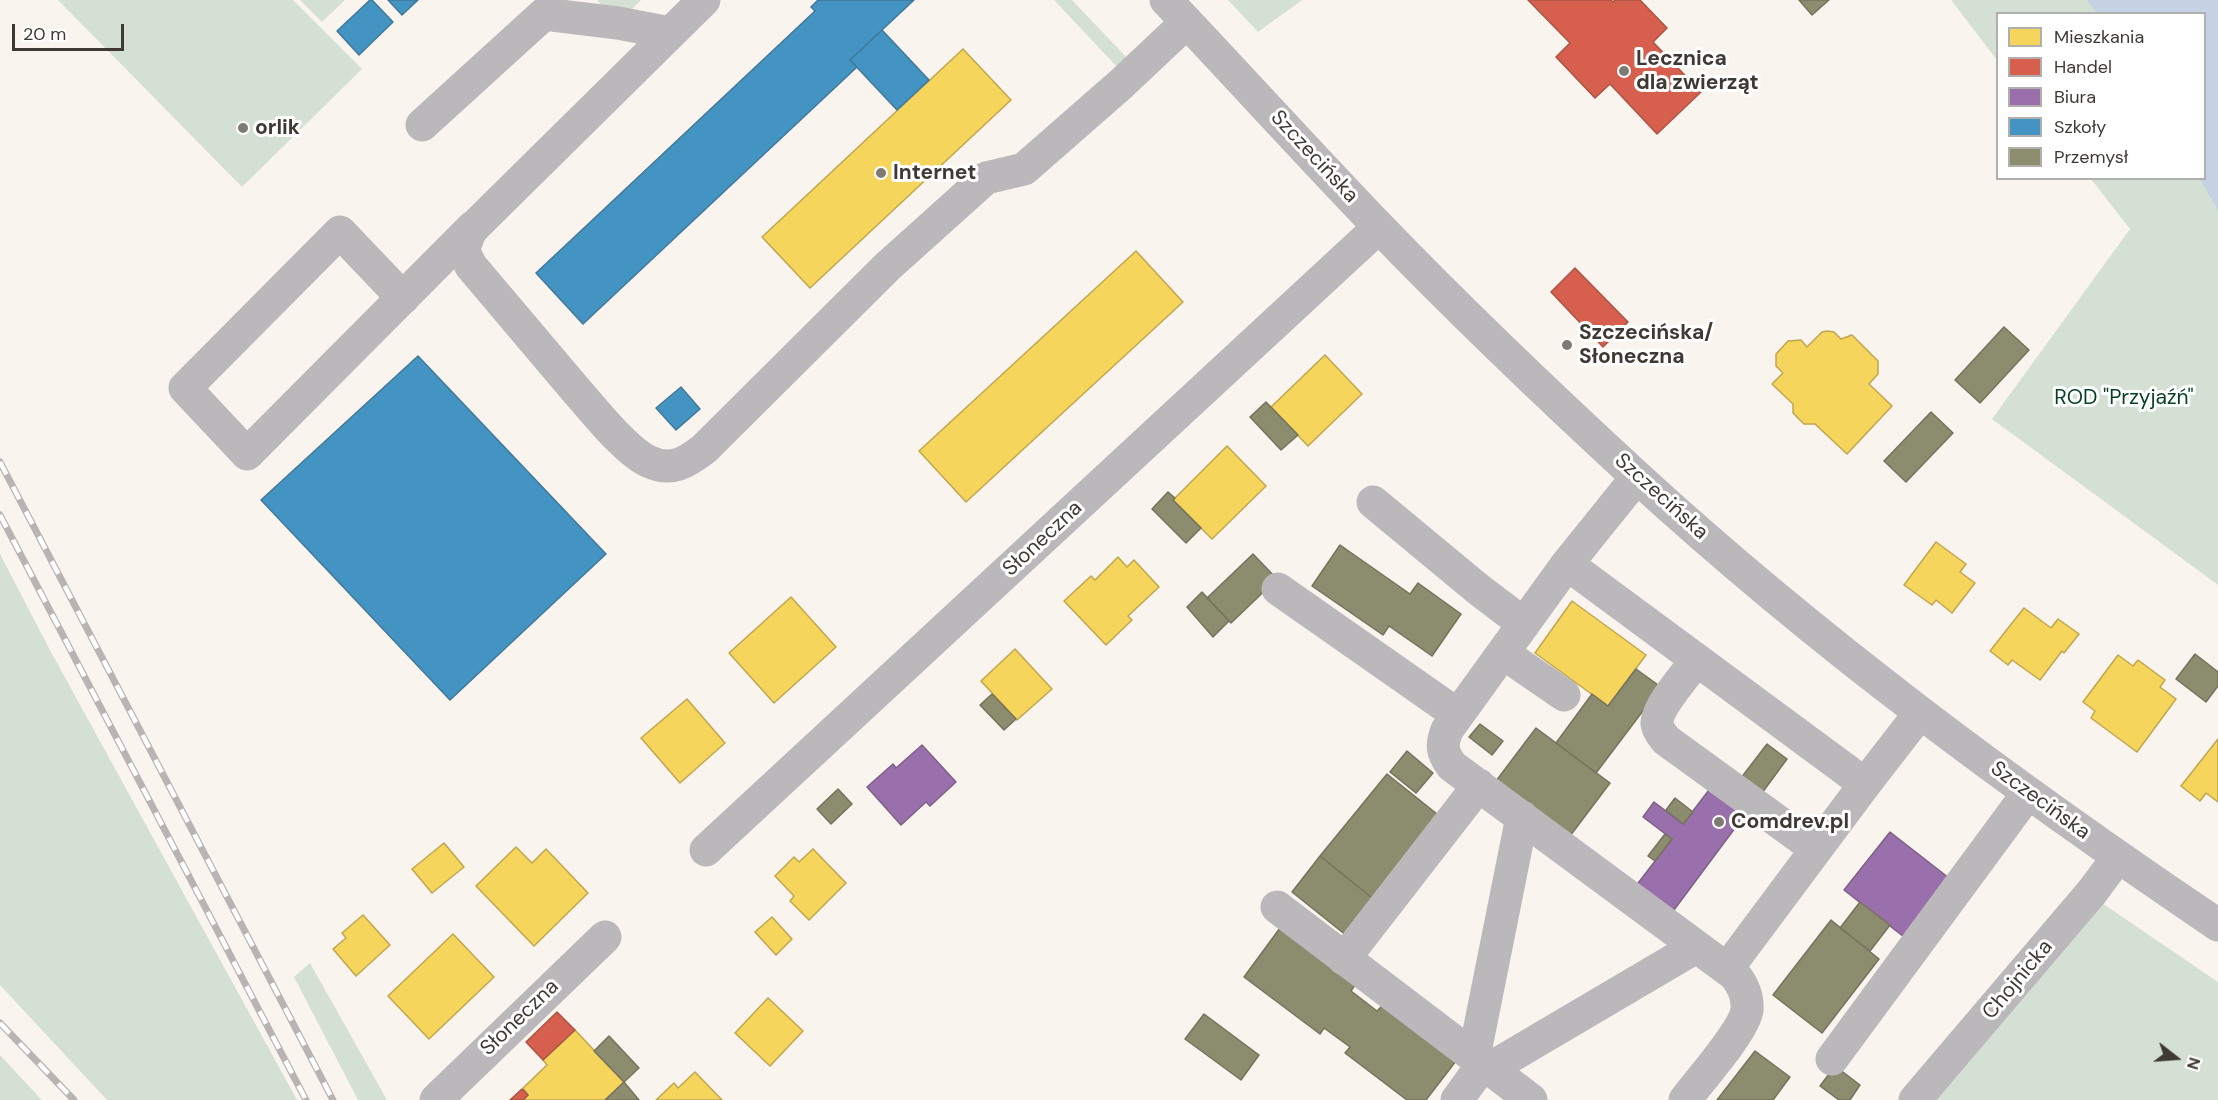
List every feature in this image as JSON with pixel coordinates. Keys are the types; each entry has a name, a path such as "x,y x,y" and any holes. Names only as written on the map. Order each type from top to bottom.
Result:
{"street":[{"path":"403,298 340,232 185,388 247,454 704,0"},
{"path":"477,224 470,232 463,250 471,266 607,426 649,462 675,467 689,461 704,449 887,267 986,178 1024,169 1120,85 1176,11"},
{"name":"Szczecińska","path":"1176,11 1379,227 1637,477 1793,612 1920,713 2028,793 2218,925"},
{"path":"422,125 544,14 618,23 670,33"},
{"name":"Słoneczna","path":"706,850 1379,227"},
{"path":"429,272 451,261 471,266"},
{"path":"1637,477 1567,564 1447,730 1442,742 1444,755 1452,766 1727,969 1743,986 1747,999 1747,1012 1739,1028 1685,1100"},
{"path":"1373,502 1524,624"},
{"path":"1567,564 1864,784"},
{"path":"1278,589 1458,715"},
{"path":"1503,653 1564,694"},
{"path":"1697,660 1661,709 1657,721 1659,731 1666,740 1816,849"},
{"path":"1727,969 1864,784 1920,713"},
{"path":"1344,959 1479,785"},
{"path":"1832,1059 2028,793"},
{"path":"1457,1100 1482,1063 1522,817"},
{"name":"Chojnicka","path":"1915,1100 2092,892 2118,857"},
{"path":"1277,907 1531,1100"},
{"name":"Słoneczna","path":"436,1100 605,937"},
{"path":"1482,1063 1696,947"}],"green space":[{"name":"orlik","path":"58,0 293,0 362,69 242,187"},
{"path":"300,0 345,0 322,22"},
{"path":"597,0 641,0 618,23"},
{"path":"1054,0 1072,0 1129,60 1119,69"},
{"path":"1228,0 1302,0 1258,32"},
{"name":"ROD \"Przyjaźń\"","path":"1951,0 2218,0 2218,585 1992,419 2130,229 2092,180 2206,180 2206,12 1996,12 1996,59"},
{"path":"0,554 51,652 297,1100 107,1100 0,985"},
{"path":"2099,901 2218,982 2218,1100 1930,1100"},
{"path":"310,963 387,1100 358,1100 294,977"},
{"path":"0,1055 38,1096 42,1100 0,1100"}],"water":[{"path":"2087,0 2218,0 2218,210 2201,180 2206,180 2206,12 2096,12"}],"building: Mieszkania":[{"name":"Internet","path":"963,49 1011,100 810,288 762,237"},
{"path":"1136,251 1183,302 966,502 919,451"},
{"path":"1822,332 1834,332 1841,339 1852,335 1878,361 1878,374 1869,384 1892,406 1847,454 1815,424 1804,424 1793,413 1793,404 1772,384 1783,373 1776,366 1776,354 1788,341 1801,340 1807,347"},
{"path":"1325,355 1362,394 1308,446 1271,407"},
{"path":"1227,446 1266,486 1212,539 1173,500"},
{"path":"1936,542 1966,564 1960,572 1975,583 1952,613 1936,600 1932,605 1904,585"},
{"path":"1118,557 1127,567 1134,560 1159,587 1128,616 1132,620 1106,645 1064,601 1091,576 1095,580"},
{"path":"791,597 836,647 774,703 729,653"},
{"path":"1572,601 1646,655 1608,706 1535,653"},
{"path":"2024,608 2051,628 2058,619 2079,634 2064,653 2062,651 2040,680 2012,660 2008,665 1990,651"},
{"path":"1015,649 1052,689 1017,720 981,681"},
{"path":"2118,655 2133,666 2138,660 2165,680 2160,687 2176,699 2137,752 2091,718 2095,711 2083,702"},
{"path":"687,699 725,743 680,783 641,738"},
{"path":"2218,739 2218,802 2206,793 2200,801 2181,786"},
{"path":"444,843 464,867 432,893 412,869"},
{"path":"516,847 532,863 546,849 588,893 534,946 476,886"},
{"path":"813,849 846,883 809,920 790,901 794,896 775,876 794,857 799,862"},
{"path":"363,915 390,945 356,976 333,949 346,938 342,933"},
{"path":"772,917 792,939 776,955 755,932"},
{"path":"453,934 494,977 429,1039 388,996"},
{"path":"768,998 803,1031 770,1066 735,1033"},
{"path":"575,1030 624,1082 605,1100 523,1100 528,1095 523,1088 547,1065 543,1060"},
{"path":"695,1072 722,1100 656,1100 674,1083 678,1088"}],"building: Handel":[{"name":"Lecznica dla zwierząt","path":"1528,0 1611,0 1613,2 1615,0 1640,0 1667,28 1653,42 1701,92 1657,134 1610,84 1595,98 1556,57 1570,43"},
{"path":"1575,268 1628,322 1603,347 1551,292"},
{"path":"557,1012 575,1030 543,1060 526,1042"},
{"path":"522,1089 528,1095 523,1100 510,1100"}],"building: Biura":[{"path":"922,745 956,782 930,806 926,802 901,825 867,787 893,764 896,768"},
{"path":"1709,790 1744,816 1668,918 1632,891 1672,839 1643,817 1654,802 1683,824"},
{"path":"1890,832 1949,878 1904,937 1844,890"}],"building: Szkoły":[{"path":"370,0 393,22 359,55 337,31"},
{"path":"388,0 418,0 402,15"},
{"path":"818,0 914,0 850,60 857,67 583,324 536,273 815,11 811,7"},
{"path":"882,30 929,80 897,110 850,60"},
{"path":"418,356 606,554 450,700 261,500"},
{"path":"681,387 700,409 676,430 656,408"}],"building: Przemysł":[{"path":"1799,0 1829,0 1812,15"},
{"path":"2004,327 2029,350 1980,403 1955,380"},
{"path":"1266,402 1298,435 1281,450 1250,417"},
{"path":"1931,412 1953,433 1906,482 1884,461"},
{"path":"1168,492 1201,528 1186,543 1152,509"},
{"path":"1340,545 1410,594 1418,583 1461,614 1432,656 1389,626 1383,635 1312,586"},
{"path":"1253,554 1277,579 1231,623 1207,598"},
{"path":"1202,592 1229,621 1213,637 1187,607"},
{"path":"2195,654 2218,672 2218,686 2206,702 2176,679"},
{"path":"1636,669 1661,687 1596,773 1556,743 1592,694 1608,706"},
{"path":"992,694 1016,719 1004,730 980,705"},
{"path":"1480,724 1503,741 1492,755 1469,737"},
{"path":"1536,728 1610,783 1570,836 1496,781"},
{"path":"1767,744 1787,759 1762,793 1741,778"},
{"path":"1407,751 1433,773 1416,793 1390,772"},
{"path":"1387,774 1442,818 1376,901 1320,856"},
{"path":"838,789 852,804 831,824 817,809"},
{"path":"1675,798 1693,812 1683,824 1666,810"},
{"path":"1665,834 1672,839 1655,861 1648,856"},
{"path":"1320,856 1376,901 1347,936 1292,892"},
{"path":"1860,902 1890,925 1870,951 1840,928"},
{"path":"1831,920 1879,959 1822,1033 1773,995"},
{"path":"1280,928 1355,985 1351,991 1377,1011 1383,1005 1456,1061 1426,1100 1407,1100 1345,1053 1350,1047 1324,1028 1320,1034 1244,977"},
{"path":"1204,1014 1259,1055 1241,1080 1185,1039"},
{"path":"609,1036 639,1068 624,1082 594,1051"},
{"path":"1755,1051 1790,1077 1773,1100 1717,1100"},
{"path":"1835,1066 1860,1085 1850,1100 1839,1100 1820,1086"},
{"path":"624,1082 639,1100 605,1100"}],"railway":[{"path":"0,462 333,1100"},
{"path":"0,515 306,1100"},
{"path":"0,1023 74,1100"}],"place":[{"name":"Lecznica dla zwierząt","path":"1624,71"},
{"name":"orlik","path":"243,128"},
{"name":"Internet","path":"881,173"},
{"name":"Szczecińska/ Słoneczna","path":"1567,345"},
{"name":"Comdrev.pl","path":"1719,822"}]}
